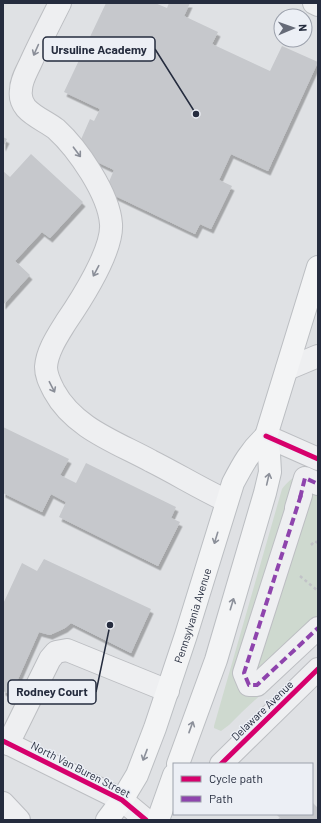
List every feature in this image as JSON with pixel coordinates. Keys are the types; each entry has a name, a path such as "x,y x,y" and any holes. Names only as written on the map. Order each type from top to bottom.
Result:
{"main road":[{"name":"Pennsylvania Avenue","path":"122,800 137,775 168,690 233,483 253,449 266,436 318,267"},
{"name":"Pennsylvania Avenue","path":"178,763 216,660 266,493 270,472 270,454 266,436"},
{"path":"158,820 173,778"},
{"path":"107,820 122,800"}],"street":[{"path":"60,3 40,41 23,79 21,99 27,108 54,128 67,140 80,156 101,191 112,226 108,244 101,262 80,301 56,338 46,365 47,377 66,409 87,427 227,501"},
{"path":"314,3 318,5"},
{"path":"287,369 318,356"},
{"path":"266,436 318,459"},
{"path":"309,489 283,549 244,673 249,685 257,685 318,628"},
{"path":"6,742 50,659 56,652 67,650 168,690"},
{"name":"Delaware Avenue","path":"222,763 318,669"},
{"name":"North Van Buren Street","path":"6,742 122,800 146,820"},
{"path":"3,803 19,820"},
{"path":"163,820 173,810"}],"shaded area":[{"path":"318,473 318,642 221,731 214,728 214,726 282,489 290,480 298,476"}],"building":[{"path":"106,3 155,3 167,8 169,3 190,3 184,16 218,32 212,44 270,71 281,48 286,48 318,62 268,171 231,154 219,180 232,186 211,229 200,224 195,234 105,191 114,170 87,157 90,149 79,144 90,119 94,121 100,109 64,92"},
{"path":"3,137 7,139 3,147"},
{"path":"31,154 83,202 50,238 42,232 15,261 30,275 3,305 3,171 10,177"},
{"path":"3,427 69,459 60,475 76,483 86,463 176,507 171,518 180,522 158,566 59,517 66,502 51,494 42,512 3,493"},
{"path":"44,559 151,609 131,653 71,623 65,628 50,635 39,632 11,695 3,691 3,604 22,563 37,571"},
{"path":"313,803 318,808 318,820 282,820 277,815 313,815"}],"marked path":[{"path":"300,498 305,478 318,484"},
{"path":"301,495 244,673 249,685 257,685 318,628"}],"cycle path":[{"path":"266,436 318,459"},
{"path":"222,763 318,669"},
{"path":"3,741 122,800 146,820"}],"place":[{"name":"Ursuline Academy","path":"196,114"},
{"name":"Rodney Court","path":"110,625"}]}
